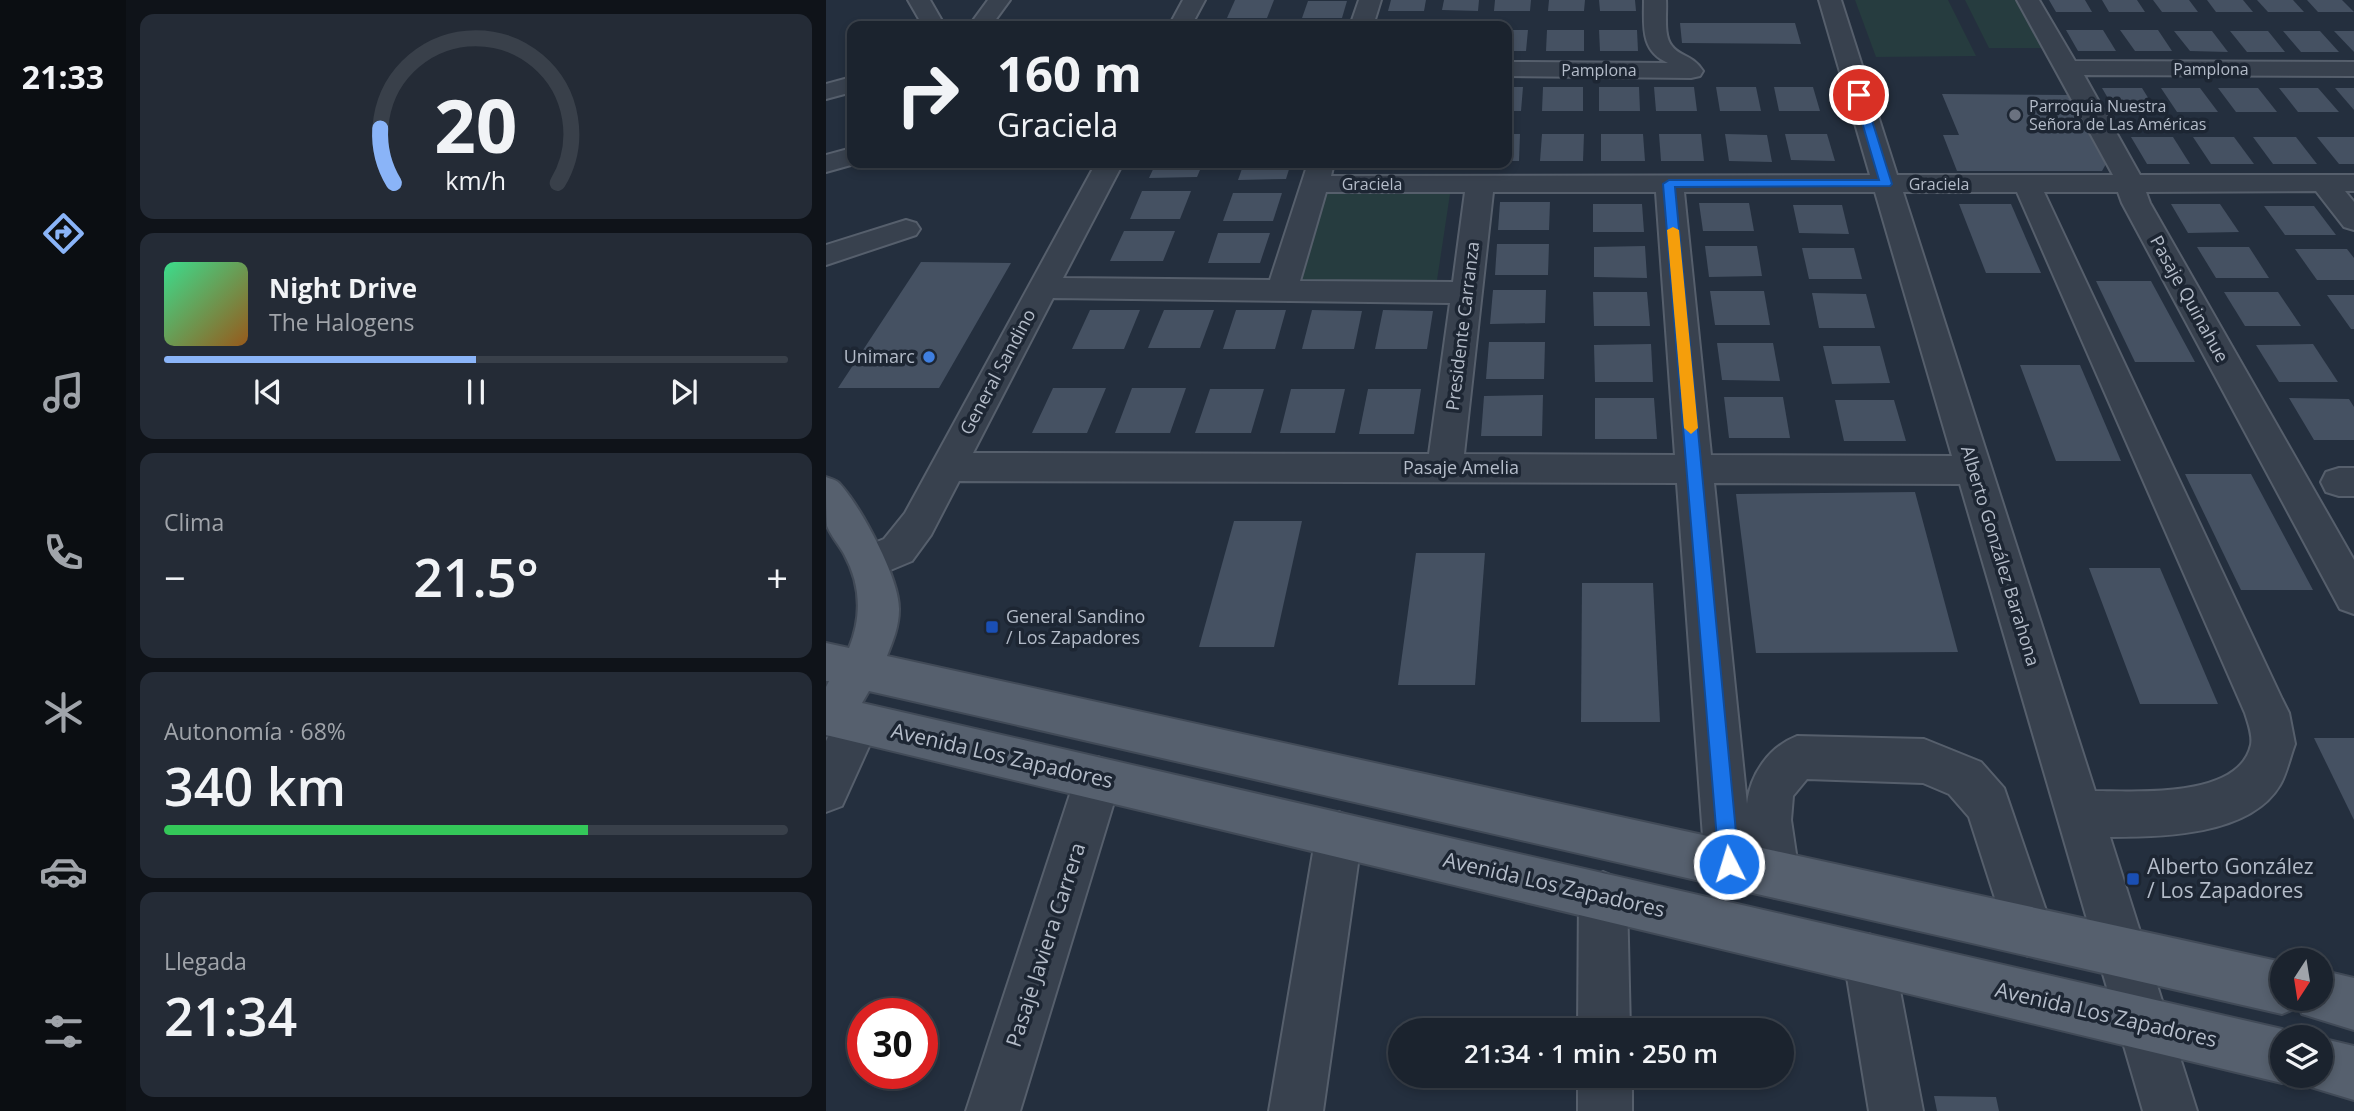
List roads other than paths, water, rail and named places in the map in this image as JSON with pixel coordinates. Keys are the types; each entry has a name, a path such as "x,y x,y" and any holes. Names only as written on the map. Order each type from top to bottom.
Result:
{"main road":[{"path":"826,492 875,579 876,630 843,666 837,717"},
{"path":"843,666 2270,985"},
{"name":"Avenida Los Zapadores","path":"837,717 2270,1053"},
{"path":"2333,999 2354,1004"},
{"path":"2333,1068 2354,1073"}],"street":[{"path":"919,0 931,21"},
{"path":"984,21 999,0"},
{"path":"1183,21 1194,0"},
{"path":"1364,21 1370,0"},
{"name":"Pamplona","path":"1512,69 1691,71 1684,61 1661,49 1655,0"},
{"name":"Alberto González Barahona","path":"1830,0 2170,1111"},
{"name":"Pasaje Quinahue","path":"2028,0 2124,167 2136,203 2354,597"},
{"name":"Pamplona","path":"2067,68 2354,69"},
{"path":"826,92 847,86"},
{"path":"826,164 847,158"},
{"name":"General Sandino","path":"875,579 910,538 1105,168"},
{"path":"1282,291 1317,174"},
{"name":"Graciela","path":"1317,174 1480,184 2354,183"},
{"path":"2324,183 2354,222"},
{"name":"Presidente Carranza","path":"1445,468 1480,184"},
{"path":"1669,184 1729,864"},
{"path":"2027,184 2267,713 2273,742 2265,769 2246,790 2221,805 2168,813 2079,814"},
{"path":"826,255 906,229"},
{"path":"1043,288 1467,293"},
{"name":"Pasaje Amelia","path":"948,467 1974,470"},
{"path":"826,790 837,717"},
{"path":"1775,874 1768,820 1771,788 1797,757 1924,761 1965,778 1988,804 2028,931"},
{"name":"Pasaje Javiera Carrera","path":"993,1111 1098,779"},
{"path":"1296,1111 1339,835"},
{"path":"1603,896 1604,1018"},
{"path":"1869,959 1896,1111"},
{"path":"1605,1088 1605,1111"}],"place":[{"name":"Parroquia Nuestra Señora de Las Américas","path":"2015,115"},
{"name":"Unimarc","path":"929,357"},
{"name":"General Sandino / Los Zapadores","path":"992,627"},
{"name":"Alberto González / Los Zapadores","path":"2133,879"}]}
